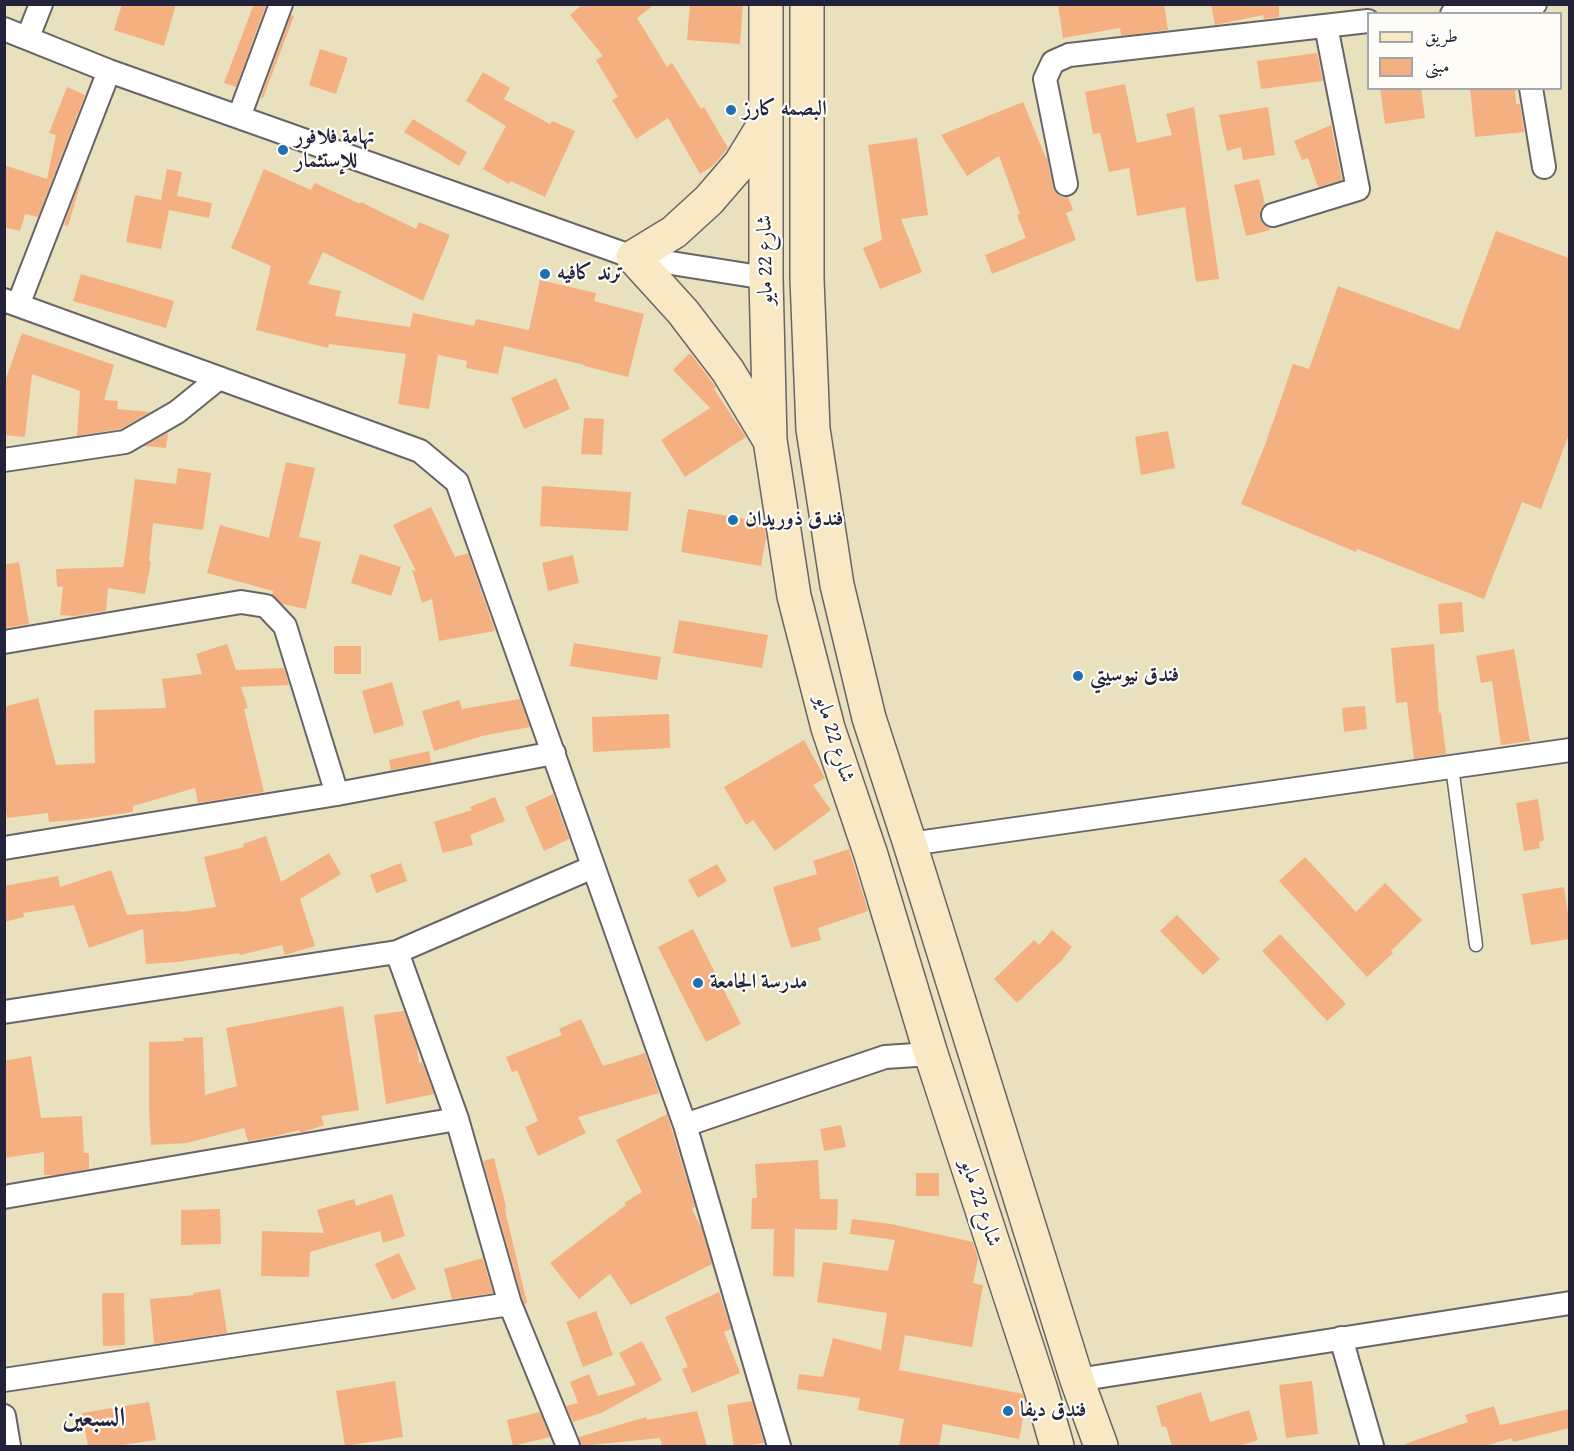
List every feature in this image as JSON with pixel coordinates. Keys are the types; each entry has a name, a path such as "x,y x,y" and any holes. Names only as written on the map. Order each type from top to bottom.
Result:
{"main road":[{"name":"شارع 22 مايو","path":"766,4 766,278 770,440 794,596 828,728 871,855 931,1054 1041,1390 1057,1446"},
{"name":"شارع 22 مايو","path":"807,4 807,279 813,429 837,585 868,718 972,1040 1077,1380 1101,1446"},
{"path":"765,123 740,164 709,200 674,232 633,257 683,312 728,371 770,440"},
{"path":"766,278 807,279"},
{"path":"931,1054 972,1040"},
{"path":"1041,1390 1077,1380"}],"street":[{"path":"28,37 41,4"},
{"path":"239,117 281,4"},
{"path":"1476,12 1524,8"},
{"path":"1066,184 1045,79 1053,62 1069,55 1367,21"},
{"path":"1273,215 1358,189 1326,26"},
{"path":"4,29 109,71 633,257 766,278"},
{"path":"109,71 11,302 420,451 457,482 685,1125 778,1446 774,1446"},
{"path":"1531,90 1544,167"},
{"path":"4,460 125,442 177,412 219,378"},
{"path":"4,642 241,602 266,606 285,626 337,795"},
{"path":"910,844 1569,750"},
{"path":"4,848 337,795 554,753"},
{"path":"4,1012 397,952 593,867"},
{"path":"397,952 456,1119 510,1304 568,1446"},
{"path":"685,1125 885,1057 931,1054"},
{"path":"4,1197 456,1119"},
{"path":"1077,1380 1569,1303"},
{"path":"4,1380 510,1304"},
{"path":"1341,1338 1372,1446"},
{"path":"4,1416 9,1446"}],"lane":[{"path":"1452,767 1476,945"}],"building":[{"path":"122,4 176,4 164,46 114,30"},
{"path":"254,4 266,5 236,87 224,83"},
{"path":"583,4 655,4 637,18 667,67 672,63 701,109 704,107 728,148 714,165 700,174 668,118 636,139 612,100 618,97 596,60 603,56 570,15"},
{"path":"690,4 743,4 740,44 687,40"},
{"path":"1058,4 1164,4 1168,30 1121,36 1120,28 1063,38"},
{"path":"1211,4 1279,4 1279,17 1264,19 1263,15 1215,25"},
{"path":"291,15 294,16 263,98 261,97"},
{"path":"320,49 348,58 336,94 309,85"},
{"path":"1317,53 1323,81 1261,89 1257,61"},
{"path":"483,72 510,88 504,99 550,124 552,121 575,131 545,197 511,181 509,184 483,169 506,126 466,101"},
{"path":"1125,84 1137,143 1172,135 1166,114 1194,107 1219,279 1196,282 1185,207 1137,216 1129,168 1109,172 1100,133 1093,134 1085,92"},
{"path":"67,87 85,95 38,217 25,214 20,231 4,227 4,165 47,179 56,135 49,133"},
{"path":"1380,90 1421,90 1425,118 1385,124"},
{"path":"1470,90 1515,90 1516,104 1520,104 1524,132 1475,137"},
{"path":"1023,102 1047,157 1053,187 1061,197 1068,197 1073,210 1066,213 1076,240 992,274 985,255 1026,238 1017,215 1020,214 999,156 967,176 941,135"},
{"path":"1268,107 1275,155 1243,160 1241,147 1227,151 1219,115"},
{"path":"413,119 467,152 459,166 404,132"},
{"path":"1331,125 1342,180 1318,187 1308,158 1302,160 1294,141"},
{"path":"917,138 928,215 901,219 922,272 880,289 863,248 882,240 868,145"},
{"path":"85,169 68,226 64,225"},
{"path":"167,169 182,172 177,196 212,203 209,218 169,210 161,249 126,242 135,195 161,200"},
{"path":"264,169 311,190 315,183 416,229 419,222 450,235 423,301 323,252 308,284 341,291 335,316 410,327 413,313 474,326 476,319 529,330 540,280 596,293 594,301 644,314 628,377 504,346 498,374 466,368 467,361 438,355 429,409 398,404 406,354 329,344 328,348 256,330 271,266 231,248"},
{"path":"1259,179 1265,204 1260,211 1260,218 1263,224 1271,230 1246,236 1234,185"},
{"path":"1496,231 1569,258 1569,434 1541,509 1522,502 1484,599 1357,549 1356,552 1241,504 1265,445 1293,364 1309,369 1338,286 1459,330"},
{"path":"81,274 174,301 166,328 73,301"},
{"path":"22,333 114,365 104,400 118,401 117,409 150,412 120,429 77,436 80,391 32,374 25,437 4,435 4,384"},
{"path":"690,353 716,387 714,389 746,437 685,477 661,440 710,408 673,370"},
{"path":"556,378 570,409 524,429 511,398"},
{"path":"584,418 604,419 602,455 581,454"},
{"path":"1168,431 1175,468 1141,475 1135,437"},
{"path":"168,433 166,448 144,446"},
{"path":"286,462 315,468 299,537 321,542 306,609 282,604 272,595 273,591 207,573 220,525 269,538"},
{"path":"178,468 211,473 203,530 153,523 149,561 151,562 145,594 108,588 106,611 75,616 60,615 63,586 57,587 56,569 123,567 135,479 176,484"},
{"path":"542,486 631,492 628,531 540,526"},
{"path":"431,507 455,557 468,553 495,631 439,641 432,599 422,603 412,570 416,571 393,525"},
{"path":"688,509 764,522 766,538 761,566 681,552"},
{"path":"360,554 401,567 391,596 351,583"},
{"path":"573,555 579,583 548,591 542,563"},
{"path":"19,562 29,624 4,628 4,565"},
{"path":"1462,602 1464,632 1440,634 1438,604"},
{"path":"679,620 768,635 762,668 673,653"},
{"path":"574,643 661,657 657,680 570,666"},
{"path":"227,644 236,670 284,668 289,685 241,687 248,708 244,709 264,792 198,803 195,788 133,806 133,812 49,822 48,813 7,818 4,797 4,707 38,698 56,765 95,763 94,710 166,708 162,679 202,674 196,654"},
{"path":"1434,644 1439,713 1441,713 1446,754 1414,759 1407,702 1396,703 1391,648"},
{"path":"334,646 361,646 361,674 334,674"},
{"path":"1514,649 1530,741 1501,745 1492,681 1481,683 1476,656"},
{"path":"392,682 404,725 374,734 362,691"},
{"path":"520,699 530,727 482,736 434,751 422,711 459,700 462,709"},
{"path":"1365,706 1367,729 1344,732 1342,708"},
{"path":"669,714 670,748 593,752 592,717"},
{"path":"804,740 825,778 813,785 831,810 775,851 753,820 746,825 724,787"},
{"path":"429,751 431,763 391,770 389,760"},
{"path":"553,794 569,839 544,851 525,807"},
{"path":"495,797 505,821 470,835 473,845 443,853 434,822 472,810 470,807"},
{"path":"1538,799 1544,840 1539,842 1540,848 1524,851 1516,803"},
{"path":"266,836 281,882 329,853 341,874 300,899 315,946 285,955 282,945 240,955 239,953 146,964 143,929 89,948 74,905 23,913 24,917 4,922 4,886 58,876 60,887 111,870 127,915 181,912 216,907 204,857 244,847 243,844"},
{"path":"849,849 868,911 818,928 821,940 791,948 773,887 817,874 813,861"},
{"path":"1305,857 1356,912 1385,883 1422,920 1391,951 1393,953 1367,977 1279,881"},
{"path":"401,863 407,881 376,893 370,875"},
{"path":"717,864 727,881 698,898 688,880"},
{"path":"1564,887 1569,939 1531,945 1522,894"},
{"path":"1177,915 1220,959 1203,975 1160,931"},
{"path":"693,929 741,1024 706,1042 658,947"},
{"path":"1052,930 1072,947 1061,961 1017,1003 994,979 1034,940 1039,945"},
{"path":"1280,934 1346,1004 1327,1021 1262,951"},
{"path":"343,1006 359,1110 321,1116 324,1125 304,1132 299,1130 248,1141 244,1128 187,1143 151,1145 149,1042 184,1041 183,1038 203,1037 205,1095 237,1086 226,1028"},
{"path":"404,1011 417,1047 419,1063 422,1062 434,1094 386,1104 374,1015"},
{"path":"581,1019 603,1066 645,1053 659,1093 578,1117 586,1133 538,1156 525,1127 538,1121 517,1070 512,1072 506,1057 562,1035 559,1029"},
{"path":"31,1056 41,1118 82,1116 84,1153 89,1153 89,1169 44,1175 44,1152 4,1158 4,1061"},
{"path":"667,1114 695,1207 692,1209 701,1227 712,1264 631,1305 610,1274 579,1299 550,1263 626,1205 624,1203 642,1192 616,1140"},
{"path":"841,1125 846,1147 824,1151 820,1129"},
{"path":"494,1158 527,1303 524,1304 483,1161"},
{"path":"818,1160 820,1199 838,1199 837,1230 795,1229 794,1277 773,1276 774,1229 751,1229 752,1198 757,1198 755,1164"},
{"path":"916,1173 939,1173 939,1196 916,1196"},
{"path":"392,1194 405,1236 383,1243 380,1231 310,1252 309,1277 261,1276 262,1231 324,1233 317,1210 354,1199 356,1206"},
{"path":"220,1209 221,1244 181,1245 181,1210"},
{"path":"852,1219 891,1224 973,1242 978,1259 973,1283 983,1285 972,1347 905,1335 899,1370 1023,1394 1026,1404 1019,1439 943,1424 939,1446 899,1446 904,1419 858,1410 860,1398 797,1389 799,1374 823,1377 833,1338 881,1350 887,1313 817,1302 823,1262 888,1271 895,1240 850,1234"},
{"path":"399,1253 416,1289 392,1300 375,1264"},
{"path":"483,1258 493,1293 452,1299 444,1269"},
{"path":"220,1289 227,1333 154,1344 150,1299 194,1295 193,1293"},
{"path":"719,1292 731,1329 724,1332 740,1373 692,1393 682,1369 688,1367 665,1317"},
{"path":"102,1293 124,1293 125,1345 103,1346"},
{"path":"596,1311 613,1355 583,1367 566,1322"},
{"path":"642,1341 662,1380 601,1413 573,1422 566,1406 578,1403 570,1382 589,1374 598,1396 636,1385 619,1353"},
{"path":"395,1381 403,1437 345,1446 336,1391"},
{"path":"1312,1381 1318,1434 1286,1438 1279,1385"},
{"path":"1201,1392 1210,1422 1249,1410 1258,1440 1239,1446 1172,1446 1166,1426 1162,1427 1156,1406"},
{"path":"752,1401 764,1443 734,1446 727,1405"},
{"path":"149,1402 156,1440 116,1446 88,1446 82,1413"},
{"path":"1494,1406 1500,1425 1569,1409 1569,1428 1513,1442 1512,1438 1485,1446 1405,1446 1405,1444 1468,1422 1465,1415"},
{"path":"697,1411 707,1446 662,1446 660,1438 581,1446 579,1437 646,1417 647,1420"},
{"path":"540,1412 550,1437 513,1446 507,1420"}],"place":[{"name":"البصمه كارز","path":"731,110"},
{"name":"تهامة فلافور للإستثمار","path":"283,150"},
{"name":"ترند كافيه","path":"545,274"},
{"name":"فندق ذوريدان","path":"733,520"},
{"name":"فندق نيوسيتي","path":"1078,676"},
{"name":"مدرسة الجامعة","path":"698,983"},
{"name":"فندق ديفا","path":"1008,1411"}],"district":[{"name":"السبعين","path":"94,1419"}]}
